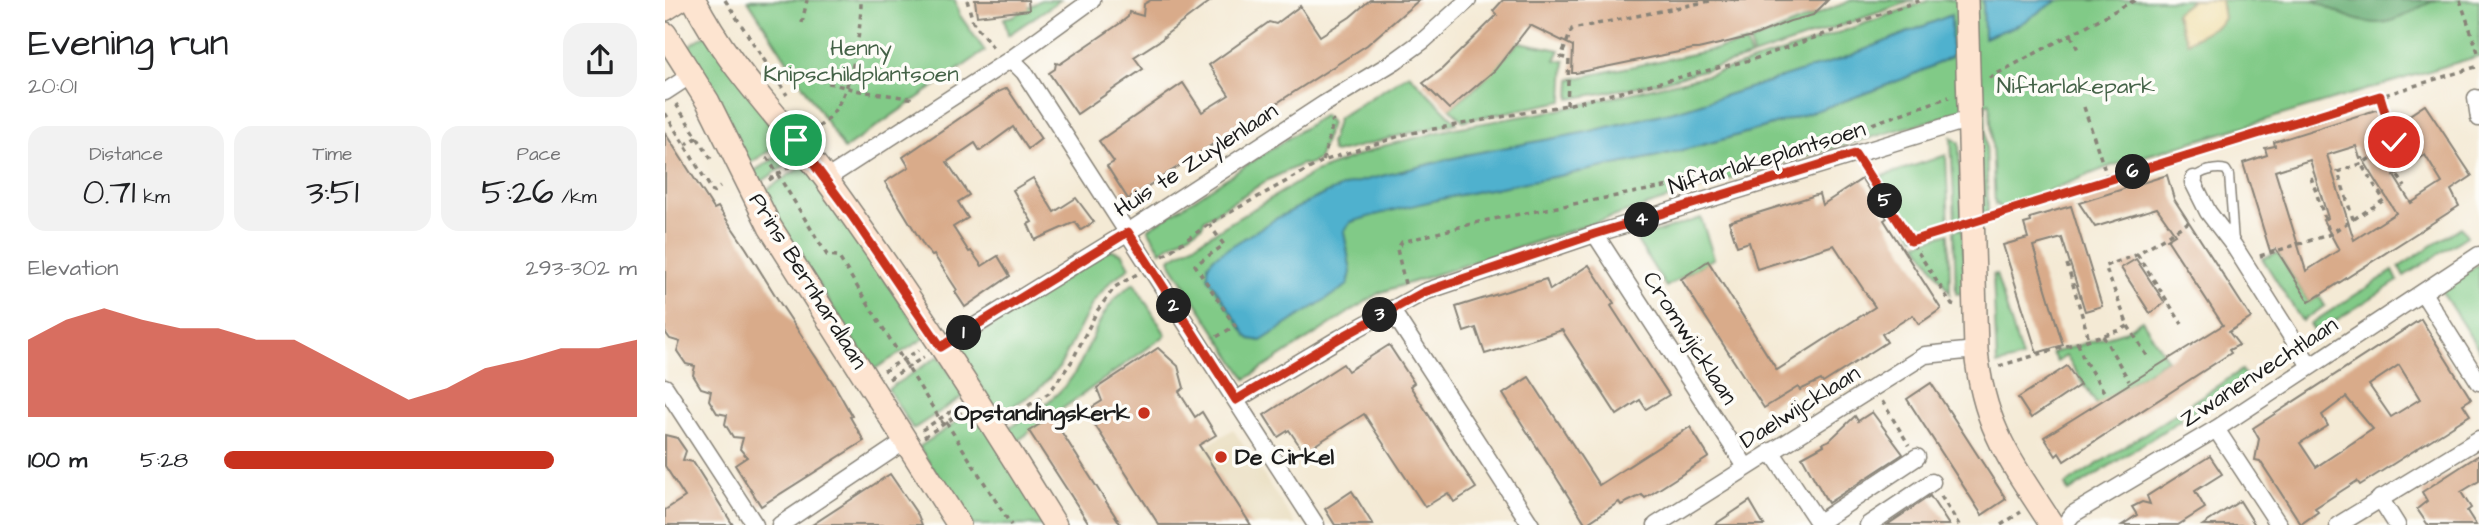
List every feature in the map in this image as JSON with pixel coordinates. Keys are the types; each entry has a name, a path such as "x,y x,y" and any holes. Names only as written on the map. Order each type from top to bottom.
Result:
{"street":[{"path":"665,9 679,0"},
{"path":"694,0 729,59 826,179 939,343 1055,525"},
{"path":"826,179 1011,59 1093,0"},
{"name":"Huis te Zuylenlaan","path":"939,343 1128,232 1395,61 1424,40 1468,0"},
{"path":"1966,0 1968,58 1976,85 1970,119 1976,350 1980,384 1992,426 2005,453 2052,525"},
{"name":"Prins Bernhardlaan","path":"665,34 708,102 770,227 959,525"},
{"path":"1011,59 1024,72 1316,525"},
{"path":"666,91 691,75"},
{"path":"2476,98 2479,118"},
{"name":"Niftarlakeplantsoen","path":"1236,400 1424,292 1595,234 1970,119"},
{"path":"2194,179 2208,212 2245,262 2310,366"},
{"name":"Cromwijcklaan","path":"1595,234 1746,467"},
{"name":"Zwanenvechtlaan","path":"2064,525 2073,514 2215,429 2479,255"},
{"path":"2423,293 2479,382"},
{"path":"1391,309 1531,525"},
{"name":"Daelwijcklaan","path":"1656,525 1925,355 1976,350"},
{"path":"665,387 755,525"},
{"path":"2215,429 2279,525"},
{"path":"2338,525 2479,439"},
{"path":"780,525 907,444"},
{"path":"1771,451 1819,524 1917,457"},
{"path":"1868,525 1933,482"},
{"path":"2380,498 2397,525"}],"lane":[{"path":"2194,179 2198,173 2221,168 2229,175 2234,246"}],"path":[{"path":"725,0 790,100"},
{"path":"802,23 807,0"},
{"path":"818,127 830,120 845,87 861,23 861,0"},
{"path":"967,0 973,22 998,55 1011,59"},
{"path":"1567,105 1569,59 1561,57 1572,29 1715,0"},
{"path":"994,426 1049,393 1072,361 1097,311 1115,287 1149,267 1209,224 1323,161 1406,134 1567,105 1754,59 1921,0"},
{"path":"1411,299 1397,249 1402,242 1483,221 1680,184 1789,153 1976,85 2135,0"},
{"path":"2459,0 2479,55"},
{"path":"2071,34 2079,52"},
{"path":"1911,241 2479,66"},
{"path":"770,68 845,87 942,103"},
{"path":"666,91 699,136 712,160"},
{"path":"2353,219 2338,172 2361,164 2394,142 2380,96"},
{"path":"1323,161 1333,123 1324,104"},
{"path":"2084,107 2108,180"},
{"path":"665,113 713,192 720,187"},
{"path":"685,145 699,136"},
{"path":"2382,150 2405,187"},
{"path":"1855,154 1952,305 1975,308"},
{"path":"751,191 808,155"},
{"path":"767,157 827,255 838,256 939,419 945,423 1011,525"},
{"path":"2245,262 2330,234 2383,200 2361,164"},
{"path":"2311,177 2330,234"},
{"path":"2148,357 2128,326 2105,267 2137,254 2208,212"},
{"path":"1200,347 1235,326 1195,265 1224,245 1209,224"},
{"path":"2137,254 2182,324"},
{"path":"2067,264 2089,340"},
{"path":"1980,384 1995,380 1994,368 2128,326"},
{"path":"2103,336 2129,381"},
{"path":"872,384 903,360 939,343"},
{"path":"872,384 908,367 939,343"},
{"path":"2078,343 2083,358 2106,395"},
{"path":"907,444 939,419 976,399"},
{"path":"907,444 945,423 976,399"}],"shaded area":[{"name":"De Cirkel","path":"1233,429 1296,525 1173,525 1146,485"}],"green space":[{"name":"Henny Knipschildplantsoen","path":"748,0 955,0 959,14 985,51 844,149"},
{"path":"1041,0 1060,0 1008,35 1004,18 1013,16"},
{"path":"1852,0 1915,0 1753,56 1750,42"},
{"name":"Niftarlakepark","path":"1930,0 2479,0 2479,56 2108,167 2000,210 1998,204 1995,205 1990,103 1985,105 1988,212 1982,214 1978,107 1747,173 1379,293 1246,379 1172,265 1170,259 1315,172 1383,146 1455,128 1558,110 1708,75 1799,47"},
{"path":"2313,0 2437,0 2397,19 2375,23 2354,19"},
{"path":"707,34 787,140 745,166 682,50"},
{"path":"1519,42 1560,50 1555,60 1565,61 1563,101 1463,121 1450,108 1480,84"},
{"path":"1746,43 1751,57 1661,82 1570,99 1571,79"},
{"path":"1409,74 1457,123 1332,152 1330,144 1338,118"},
{"path":"1324,115 1331,123 1318,160 1302,164 1268,180 1161,251 1148,229"},
{"path":"1951,137 1959,143 1962,222 1955,223"},
{"path":"793,147 799,157 756,185 749,174"},
{"path":"1946,155 1949,226 1914,237 1879,184 1880,177"},
{"path":"806,164 925,338 873,370 760,194"},
{"path":"1701,218 1714,258 1666,287 1636,239"},
{"path":"2461,227 2467,236 2404,276 2399,267"},
{"path":"1962,228 1966,293 1956,294 1954,231"},
{"path":"1949,233 1950,293 1917,243"},
{"path":"1110,249 1123,254 1130,267 1111,281 1093,302 1059,368 1037,391 997,416 958,347"},
{"path":"2278,253 2309,302 2319,296 2325,306 2302,321 2262,258"},
{"path":"2479,264 2479,350 2440,289"},
{"path":"2393,271 2398,281 2316,333 2310,324"},
{"path":"1996,274 2022,358 1997,365 1993,275"},
{"path":"1134,283 1166,335 1013,444 1004,431 1041,407 1065,386 1080,364 1104,314 1121,293"},
{"path":"2142,320 2167,359 2097,405 2066,356 2057,362 2052,353 2123,332"},
{"path":"939,356 964,396 913,429 888,389"},
{"path":"2242,370 2246,377 2190,414 2185,407"},
{"path":"976,409 1048,525 968,525 919,447"},
{"path":"2178,412 2182,419 2069,492 2065,485"}],"sand":[{"path":"2192,0 2221,0 2224,18 2220,24 2187,42 2175,13"}],"water":[{"path":"1983,0 2058,0 2020,24 1984,38"},
{"path":"1951,15 1952,56 1850,99 1675,152 1450,197 1351,222 1344,231 1351,272 1348,285 1261,341 1247,336 1208,277 1208,264 1214,257 1275,219 1350,184 1470,154 1587,132 1682,109 1844,58"}],"building":[{"path":"975,0 1028,0 1029,10 977,16"},
{"path":"1151,0 1212,0 1165,37 1134,57 1143,69 1077,114 1049,73 1055,69 1056,63 1060,64 1119,24 1128,17 1129,12 1143,16 1144,4"},
{"path":"1370,0 1419,0 1367,45 1128,199 1107,166 1114,162 1099,141 1183,83 1202,112 1229,95 1209,65 1269,22 1276,24 1300,6 1320,36 1350,17"},
{"path":"1503,0 1828,0 1813,15 1753,36 1576,73 1572,73 1573,46 1530,25 1495,70 1449,109 1423,83 1441,70 1497,15 1493,11"},
{"path":"1007,88 1041,139 1028,149 1013,127 980,151 975,143 947,162 969,195 958,202 968,218 953,227 982,266 998,256 1010,276 965,307 955,292 957,290 934,255 924,246 885,182 909,167 903,157"},
{"path":"2425,105 2472,176 2451,190 2459,206 2309,302 2276,249 2270,251 2243,163 2267,155 2265,148 2275,146 2274,142 2382,108 2388,129","holes":["2356,146 2360,158 2396,213 2354,240 2327,155","2425,155 2442,183 2411,203 2394,176","2310,160 2328,218 2323,220 2339,250 2306,271 2275,171"]},
{"path":"665,133 714,209 718,207 746,248 835,386 864,441 761,506 735,465 747,457 740,449 743,438 733,437 725,424 727,415 717,413 709,400 711,391 701,388 693,375 695,366 686,364 677,351 680,342 670,339 665,332"},
{"path":"2167,175 2174,199 2251,318 2229,332 2239,345 2229,350 2231,353 2064,461 2059,453 2056,456 2044,437 2223,325 2167,239 2175,234 2157,208 2095,227 2079,203"},
{"path":"1033,178 1054,212 1076,198 1094,222 1081,230 1075,222 1035,240 1028,224 1032,222 1013,190"},
{"path":"1862,179 1887,218 1884,220 1941,309 1919,324 1913,315 1882,334 1887,342 1823,383 1821,380 1800,390 1798,387 1764,408 1681,279 1708,261 1777,370 1875,307 1834,245 1757,269 1749,242 1737,246 1729,222 1819,194 1822,205"},
{"path":"2071,206 2102,306 2085,311 2062,238 2033,246 2063,345 2037,353 2003,245 2028,238 2024,224 2031,222 2030,218"},
{"path":"2136,259 2165,303 2150,313 2121,268"},
{"path":"1589,265 1614,303 1611,306 1669,395 1646,409 1640,400 1617,415 1562,330 1485,354 1476,328 1464,332 1456,307 1546,279 1550,290"},
{"path":"2421,319 2471,399 2463,404 2470,415 2360,485 2357,481 2315,508 2318,512 2301,524 2260,461 2255,460 2259,439 2253,428","holes":["2399,365 2420,399 2391,417 2369,385","2346,397 2373,429 2316,467 2300,443 2328,426 2322,415"]},
{"path":"1389,345 1414,383 1410,386 1476,488 1454,502 1448,493 1425,507 1364,414 1304,452 1289,430 1278,437 1264,415 1343,364 1348,371"},
{"path":"1158,348 1178,366 1184,388 1179,392 1195,417 1202,412 1216,435 1199,445 1251,525 1159,525 1086,411 1102,401 1097,388"},
{"path":"2067,366 2080,385 2031,418 2018,398"},
{"path":"1529,377 1599,485 1690,427 1709,457 1645,498 1642,495 1621,505 1619,502 1586,524 1503,394"},
{"path":"1931,383 2006,499 1982,515 1907,399"},
{"path":"1872,412 1903,454 1828,503 1802,457 1824,445 1823,443 1830,440 1855,416 1858,421"},
{"path":"1051,417 1121,525 1090,525 1029,431"},
{"path":"665,435 677,438 686,451 683,460 693,462 733,525 665,525 665,510 685,497 665,466"},
{"path":"2479,455 2479,481 2461,492 2471,508 2467,511 2476,525 2428,525 2417,509 2427,501 2422,492"},
{"path":"2210,456 2222,474 2195,491 2205,508 2178,525 2122,525 2137,515 2132,507 2142,502 2150,504 2147,496"},
{"path":"890,474 922,525 812,525"},
{"path":"1352,491 1373,525 1335,525 1325,509"},
{"path":"1930,496 1949,525 1887,525"},
{"path":"1750,501 1764,525 1714,525"},
{"path":"2240,501 2255,525 2203,525"}],"place":[{"name":"Opstandingskerk","path":"1144,413"},
{"name":"De Cirkel","path":"1221,457"}],"route":[{"path":"796,140 852,216 941,347 1128,232 1236,400 1424,292 1595,234 1855,154 1911,241 2380,96 2394,142"}]}
